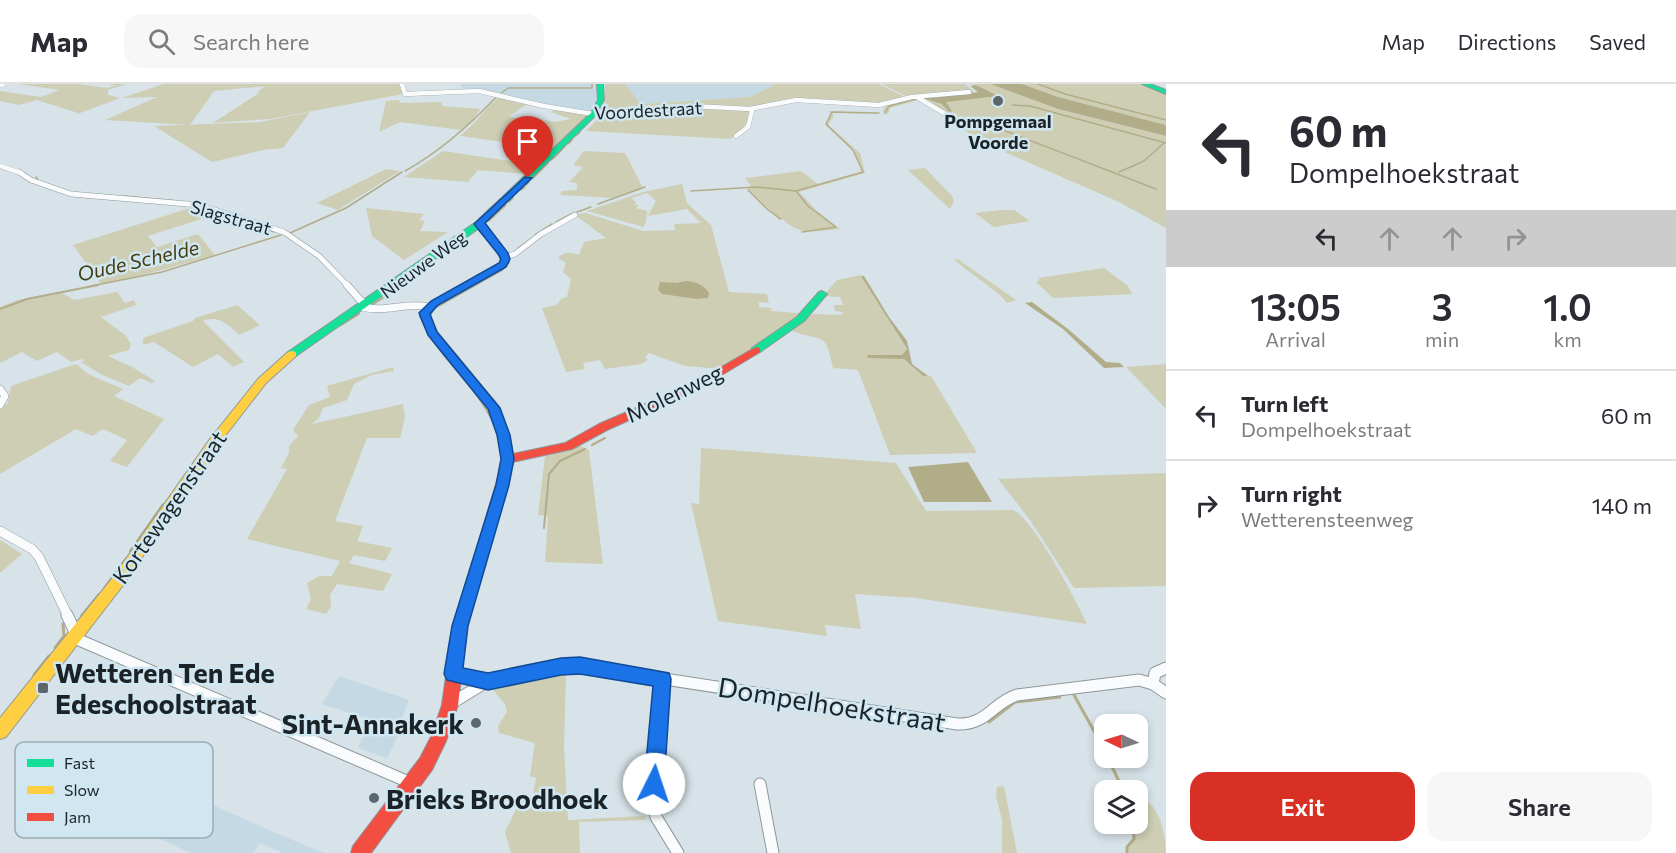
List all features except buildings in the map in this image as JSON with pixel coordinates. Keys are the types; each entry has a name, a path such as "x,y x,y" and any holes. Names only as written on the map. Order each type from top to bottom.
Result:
{"street":[{"name":"Voordestraat","path":"402,84 405,94 479,91 544,106 594,114 618,115 692,106 750,109 802,99 879,105 917,97 969,92"},
{"path":"594,114 602,102 600,84"},
{"path":"1145,84 1166,92"},
{"path":"917,97 947,115"},
{"path":"736,136 748,127 752,111 750,109"},
{"name":"Nieuwe Weg","path":"364,306 478,224 594,114"},
{"name":"Slagstraat","path":"0,166 18,171 31,180 71,194 199,205 284,232 319,256 364,306"},
{"path":"505,257 514,254 541,234 575,215"},
{"path":"360,853 426,764 438,741 450,705 460,626 508,459 495,411 432,333 425,316 429,307 499,268 505,262 505,257 482,225 478,224"},
{"name":"Molenweg","path":"508,459 568,446 603,427 696,386 793,328 811,311 822,294"},
{"path":"364,306 376,311 418,305 429,307"},
{"name":"Kortewagenstraat","path":"0,731 132,562 224,428 262,381 288,357 364,306"},
{"path":"0,389 5,396 0,405"},
{"path":"0,531 32,549 39,557 79,640 189,684 232,706 411,783"},
{"name":"Dompelhoekstraat","path":"450,705 488,681 561,667 580,666 932,722 955,723 980,721 1003,701 1017,695 1138,680 1153,684"},
{"path":"1166,669 1155,673 1153,684 1166,693"},
{"name":"Dompelhoekstraat","path":"453,674 488,681"},
{"path":"662,679 654,806 656,817 678,853"},
{"path":"760,784 773,853"}],"shaded area":[{"path":"459,84 596,84 600,100 591,113 465,90"},
{"path":"625,84 772,84 773,86 749,97 641,104"},
{"path":"990,84 1022,84 1058,97 1166,125 1166,136 1058,109"},
{"path":"976,85 998,96 946,102 952,111 949,112 942,104 923,98 974,93 978,92 970,86"},
{"path":"861,276 864,276 907,341 912,364 928,376 923,376 904,359 868,358 867,355 902,355 907,349"},
{"path":"686,281 702,286 709,293 708,298 697,299 662,294 658,290 660,282"},
{"path":"1032,302 1106,362 1120,363 1124,367 1104,368 1063,329 1025,303"},
{"path":"968,462 992,502 924,502 908,467"},
{"path":"339,676 409,700 396,734 398,736 387,758 358,748 371,720 322,704"},
{"path":"213,805 324,853 283,853 260,843 253,853 191,853 158,838 213,838"}],"green space":[{"path":"18,84 78,84 107,88 116,85 103,84 126,84 108,90 108,95 120,98 75,115 78,113 37,100 19,105 0,101 0,91 41,97 59,90"},
{"path":"164,84 400,84 403,94 270,119 213,123 266,86 214,91 190,125 105,120 157,97 121,98"},
{"path":"605,84 625,84 641,104 749,97 773,86 772,84 879,84 905,97 886,104 813,99 750,108 698,105 610,115 599,113 605,104"},
{"path":"882,84 965,84 974,92 984,90 977,85 969,84 990,84 1058,109 1166,136 1166,228 1119,202 984,143 947,115 918,100 890,108 888,114 885,114 883,111 885,106 912,99"},
{"path":"1022,84 1140,84 1166,94 1166,125 1058,97"},
{"path":"499,96 538,106 526,105 509,116 522,120 529,117 555,122 571,119 551,112 555,109 589,115 553,149 460,136"},
{"path":"400,100 399,103 441,102 442,106 480,109 473,120 461,130 400,122 379,132 386,101"},
{"path":"685,107 749,111 743,127 730,139 586,131 600,117"},
{"path":"828,111 882,114 833,113 828,125 860,153 865,173 799,192 816,210 840,229 802,231 789,225 783,219 779,220 748,189 751,186 745,178 801,171 818,184 862,172 854,150 826,126 830,113"},
{"path":"310,112 283,148 263,150 212,162 154,126 260,122"},
{"path":"443,151 536,165 527,174 478,170 468,182 404,177"},
{"path":"584,151 625,153 643,188 614,198 560,195 562,191 577,190 577,183 569,182 583,167 573,165"},
{"path":"925,168 952,196 954,201 950,209 908,170"},
{"path":"386,169 400,171 338,210 317,203"},
{"path":"682,184 687,203 711,225 729,292 767,294 769,303 759,302 759,307 771,308 772,311 807,314 797,323 722,369 685,366 649,353 645,357 648,360 641,364 605,369 600,360 583,363 585,369 566,372 542,308 557,305 561,299 567,297 571,279 563,272 566,263 558,258 568,253 579,255 584,242 606,238 575,215 586,213 643,231 675,230 674,224 701,223 687,209 648,216 656,201 647,193 631,198 636,202 635,205 639,205 636,208 647,211 643,227 587,211 643,192"},
{"path":"193,207 217,214 148,236 157,247 198,234 215,255 101,284 73,245"},
{"path":"366,208 424,214 419,220 425,221 420,231 448,232 404,260 372,236"},
{"path":"1014,210 1030,221 994,227 975,213"},
{"path":"958,259 1016,300 1007,303 999,294 954,260"},
{"path":"1104,268 1128,286 1132,294 1053,298 1036,282 1040,280 1038,278"},
{"path":"861,275 907,350 902,355 867,355 904,359 923,376 931,376 977,453 890,455 858,370 833,368 828,348 822,340 792,331 812,314 843,315 842,312 835,311 834,305 843,305 840,297 823,296 837,280"},
{"path":"60,292 74,300 117,292 125,303 134,300 136,305 101,317 126,336 131,344 129,350 108,356 155,381 152,383 140,378 129,386 102,375 81,362 84,361 83,359 71,362 57,352 37,361 22,352 0,363 0,307 18,300"},
{"path":"237,305 260,325 239,335 227,324 218,320 203,321 244,362 233,367 218,354 193,367 154,342 143,345 143,338"},
{"path":"76,364 88,374 123,389 114,396 164,419 127,467 110,461 127,440 103,429 92,436 76,429 0,474 0,409 8,403 11,386"},
{"path":"1166,364 1166,409 1126,367"},
{"path":"393,367 394,371 372,375 354,384 347,400 323,408 319,418 312,424 403,404 405,417 400,438 367,438 335,521 363,526 357,541 392,548 385,561 354,555 349,563 392,574 383,591 337,584 330,595 331,607 326,614 306,609 311,599 307,583 319,576 332,576 340,561 247,539 287,469 281,468 289,453 289,446 298,436 293,430 309,405 330,397 327,386"},
{"path":"578,445 589,450 603,564 545,562 548,516 538,515 545,456"},
{"path":"701,448 896,463 926,511 1013,510 1022,517 1043,544 1065,580 1087,624 916,598 855,594 861,629 825,625 827,636 718,621 691,503 699,504"},
{"path":"1166,473 1166,586 1074,588 1030,520 998,479"},
{"path":"0,540 22,554 0,573"},
{"path":"557,672 566,675 564,747 568,820 644,816 646,820 579,822 580,853 511,853 505,832 518,805 531,808 536,778 530,776 535,743 499,733 498,726 507,712 505,704 493,690 498,687 557,677"},
{"path":"1004,786 1017,853 1002,853 1002,820 996,796 997,787"},
{"path":"1148,802 1160,819 1166,853 1127,853 1127,847 1134,839 1134,834 1148,834"}],"waterway":[{"name":"Oude Schelde","path":"500,94 508,88 592,88 592,84"},
{"path":"1038,84 1065,94 1166,120"},
{"name":"Oude Schelde","path":"405,171 454,137 497,96"},
{"path":"992,96 1000,100"},
{"path":"885,113 889,106 916,99"},
{"path":"1012,105 1030,106 1166,143"},
{"path":"796,191 863,172 853,150 826,124 832,112 879,113"},
{"path":"987,121 990,125 1156,189"},
{"path":"577,135 580,132"},
{"path":"568,144 572,140"},
{"path":"1119,172 1144,161 1164,143"},
{"path":"557,155 565,146"},
{"path":"551,160 556,156"},
{"path":"545,166 548,163"},
{"path":"533,178 544,167"},
{"name":"Oude Schelde","path":"290,233 346,208 402,172"},
{"path":"526,185 529,182"},
{"path":"521,190 525,187"},
{"path":"598,204 645,187"},
{"path":"691,191 756,187 796,191"},
{"path":"748,190 768,210 781,219"},
{"path":"796,191 808,206 836,227 802,232"},
{"path":"124,196 178,201"},
{"path":"509,202 513,198"},
{"path":"489,221 506,205"},
{"path":"577,212 591,207"},
{"path":"556,222 573,213"},
{"path":"471,226 476,222"},
{"path":"535,235 552,224"},
{"path":"259,227 274,232"},
{"path":"465,238 478,229"},
{"name":"Oude Schelde","path":"91,286 162,272 281,235"},
{"path":"518,248 532,238"},
{"path":"445,252 461,241"},
{"path":"423,269 434,261"},
{"path":"412,277 417,273"},
{"path":"399,286 410,279"},
{"name":"Oude Schelde","path":"0,309 27,299 98,285"},
{"path":"367,299 383,289"},
{"path":"387,295 393,291"},
{"path":"369,307 383,298"},
{"path":"341,325 359,314"},
{"path":"592,445 605,438"},
{"path":"544,528 549,474 560,461 585,449"},
{"path":"130,551 163,504"},
{"path":"104,588 126,558"},
{"path":"81,616 99,594"},
{"path":"55,648 64,636 63,624"},
{"path":"34,675 49,656"},
{"path":"504,685 552,675"},
{"path":"1074,695 1094,731"},
{"path":"989,722 1015,702 1060,697"},
{"path":"1113,768 1118,780"},
{"path":"1127,853 1127,847 1134,839 1134,834"}],"traffic: fast":[{"path":"292,354 479,224 594,114 601,100 600,84"},
{"path":"1145,84 1166,92"},
{"path":"756,350 801,319 822,294"}],"traffic: slow":[{"path":"479,224 503,253 505,262 499,268 429,307 425,316 432,333 494,409 503,435 508,459 493,515"},
{"path":"0,731 119,580 214,442 262,381 292,354"}],"traffic: jam":[{"path":"508,459 568,446 603,427 696,386 756,350"},
{"path":"360,853 426,764 438,741 450,705 460,626 493,515"}],"place":[{"name":"Pompgemaal Voorde","path":"998,101"},
{"name":"Wetteren Ten Ede Edeschoolstraat","path":"43,688"},
{"name":"Sint-Annakerk","path":"476,723"},
{"name":"Brieks Broodhoek","path":"374,798"}],"route":[{"path":"528,178 478,224 482,225 503,253 506,259 503,265 435,303 425,313 432,333 494,408 508,459 460,626 453,674 488,681 561,667 580,666 662,679 654,784"}]}
